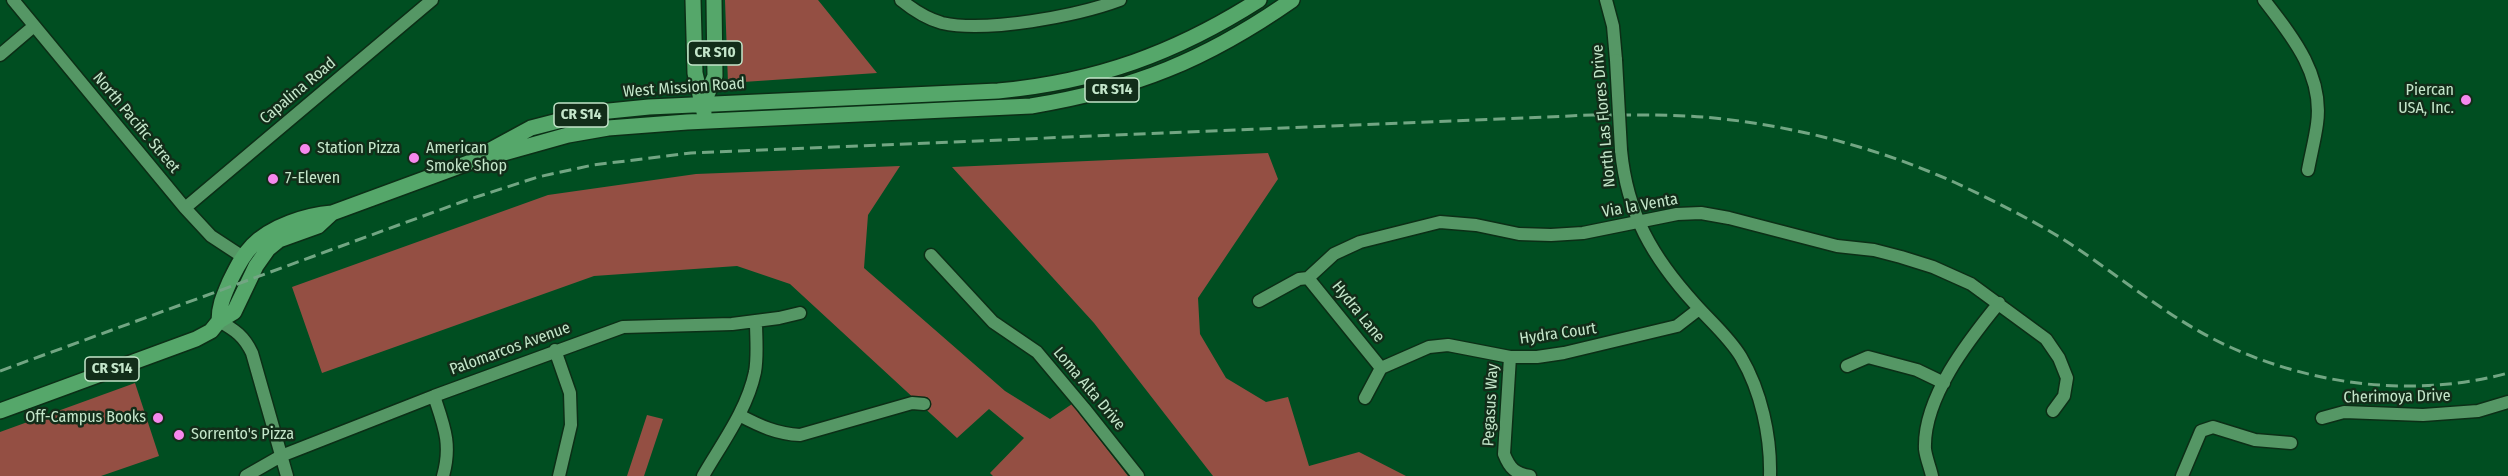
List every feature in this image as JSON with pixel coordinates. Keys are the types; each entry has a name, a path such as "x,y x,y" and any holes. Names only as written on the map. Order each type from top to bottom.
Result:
{"main road":[{"name":"CR S10","path":"693,0 695,73 704,104 704,121"},
{"name":"CR S10","path":"704,104 715,76 714,0"},
{"name":"West Mission Road","path":"468,163 513,136 551,122 589,113 649,107 1008,90 1077,80 1155,55 1192,39 1259,0"},
{"name":"West Mission Road","path":"219,321 219,306 243,257 252,245 269,233 316,214 333,213 468,163 588,132 645,124 912,113 1031,106 1073,99 1124,87 1194,59 1239,35 1292,0"},
{"name":"West Mission Road","path":"0,411 196,339 211,331 219,321 234,312 256,266 268,249 279,240 318,226 333,213"}],"street":[{"name":"North Pacific Street","path":"13,0 185,208 211,236 243,257"},
{"name":"Capalina Road","path":"185,208 432,0"},
{"path":"902,0 910,8 938,22 992,26 1092,10 1120,0"},
{"name":"North Las Flores Drive","path":"1606,0 1613,26 1621,150 1627,192 1639,222 1670,276 1740,356 1752,380 1768,441 1770,476"},
{"path":"2265,0 2303,54 2317,94 2318,122 2308,170"},
{"path":"0,55 34,26"},
{"name":"Via la Venta","path":"1259,301 1299,279 1308,278 1334,254 1360,242 1440,222 1476,225 1518,234 1551,235 1583,233 1677,214 1701,213 1837,246 1874,250 1933,267 1971,285 2046,339 2059,358 2067,378 2064,396 2054,411"},
{"name":"Loma Alta Drive","path":"931,255 993,322 1037,352 1138,476"},
{"name":"Hydra Lane","path":"1308,278 1382,368"},
{"path":"1932,476 1925,451 1928,422 1944,383 1968,341 1999,303"},
{"name":"Hydra Court","path":"1382,368 1429,347 1448,345 1510,357 1564,354 1677,326 1699,309"},
{"name":"Palomarcos Avenue","path":"246,476 281,456 434,396 555,350 633,325 732,324 800,313"},
{"path":"219,321 237,330 252,353 287,476"},
{"path":"703,476 740,415 749,394 755,372 756,321"},
{"path":"555,350 570,393 571,425 559,476"},
{"name":"Pegasus Way","path":"1510,357 1504,454 1508,466 1516,473 1530,476"},
{"path":"1847,366 1868,357 1917,370 1944,383"},
{"path":"1365,398 1382,368"},
{"path":"434,396 445,430 448,458 442,476"},
{"name":"Cherimoya Drive","path":"2322,418 2344,411 2388,415 2456,413 2478,411 2508,402"},
{"path":"740,415 766,429 783,434 800,435 912,403 924,404"},
{"path":"2182,476 2200,431 2213,428 2255,440 2291,443"}],"shaded area":[{"path":"725,0 818,0 877,73 728,83"},
{"path":"1268,153 1278,179 1198,298 1200,334 1226,378 1266,402 1288,397 1309,466 1359,452 1406,476 1213,476 1094,323 952,167"},
{"path":"900,166 868,215 864,268 1005,391 1050,419 1072,404 1128,476 993,476 990,473 1024,438 989,409 957,438 790,284 737,266 594,276 322,373 292,287 548,195 696,174"},
{"path":"135,383 159,456 101,476 0,476 0,432"},
{"path":"647,415 663,419 644,476 627,476"}],"railway":[{"path":"0,371 467,200 538,177 593,165 691,153 1592,115 1638,115 1714,118 1807,133 1868,150 1927,171 1999,204 2055,235 2188,325 2230,347 2297,371 2331,379 2402,386 2473,381 2508,373"}],"place":[{"name":"Piercan USA, Inc.","path":"2466,100"},
{"name":"Station Pizza","path":"305,149"},
{"name":"American Smoke Shop","path":"414,158"},
{"name":"7-Eleven","path":"273,179"},
{"name":"Off-Campus Books","path":"158,418"},
{"name":"Sorrento's Pizza","path":"179,435"}]}
